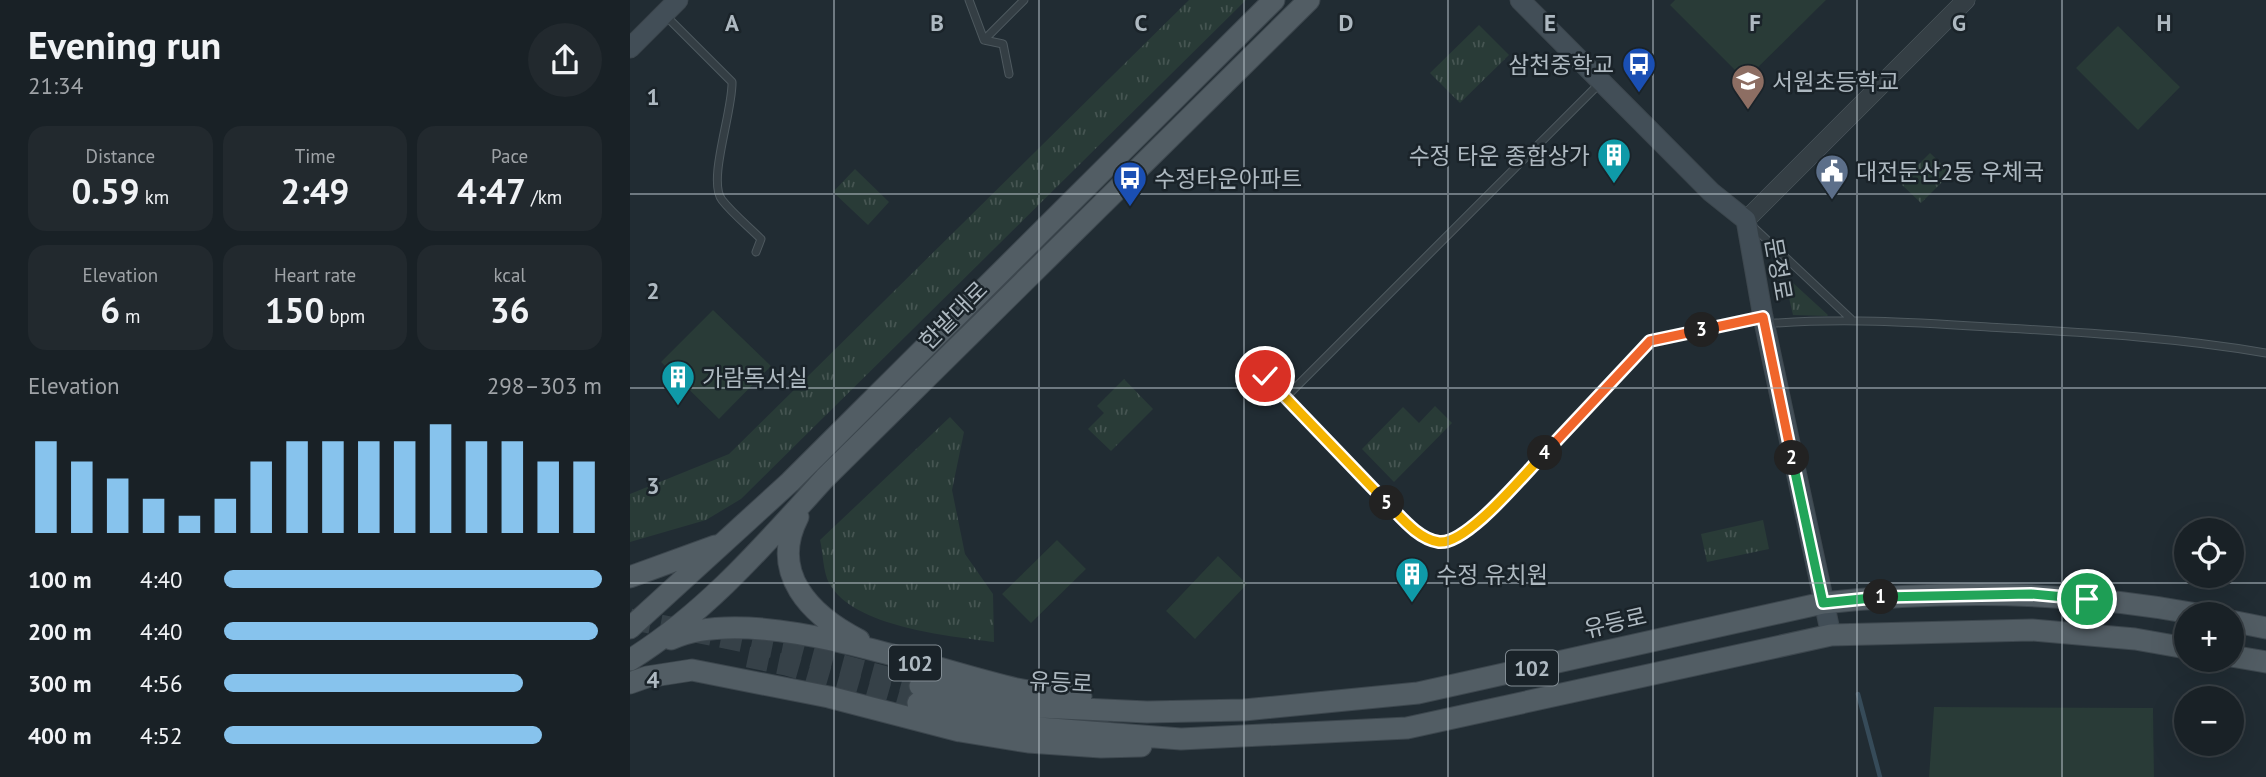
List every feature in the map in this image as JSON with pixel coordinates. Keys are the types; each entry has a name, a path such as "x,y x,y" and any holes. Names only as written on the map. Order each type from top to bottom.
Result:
{"main road":[{"path":"630,48 678,0"},
{"name":"한밭대로","path":"631,626 733,537 1274,0"},
{"name":"한밭대로","path":"635,654 692,616 750,561 825,478 1309,0"},
{"name":"문정로","path":"1520,0 1711,192 1746,220 1764,320 1831,635"},
{"path":"825,478 797,518 787,540 788,565 796,585 825,621 898,659"},
{"path":"630,577 701,552 733,537"},
{"name":"유등로","path":"2174,610 2143,604 2031,594 1874,597 1823,603 1418,693 1186,713 1018,706 919,694 1025,727 1181,739 1408,728 1831,635 2032,630 2135,639 2174,646"},
{"path":"635,654 631,626 692,616"},
{"path":"2244,624 2266,628"},
{"name":"102","path":"635,654 682,634 716,628 768,629 814,636 1020,690 1159,701 1186,713"},
{"path":"2244,658 2266,662"},
{"path":"638,680 692,670 726,674 960,731 1028,742 1101,747 1154,746 1181,739"}],"street":[{"path":"1746,220 1966,0"}],"lane":[{"path":"969,0 984,40"},
{"path":"984,40 1024,0"},
{"path":"664,14 732,82 733,98 716,170 716,186 720,198 761,239 756,252"},
{"path":"984,40 1003,44 1009,75"},
{"path":"1286,397 1601,82"},
{"path":"1746,220 1851,319"},
{"path":"1265,376 1412,527 1429,539 1447,541 1468,530 1587,411 1650,341 1764,320 1851,319 2159,338 2266,353"}],"green space":[{"path":"1189,0 1246,0 741,499 706,520 630,542 630,494 729,454"},
{"path":"1675,0 1826,0 1745,80 1670,5"},
{"path":"1479,25 1509,55 1460,103 1430,73"},
{"path":"2118,26 2180,87 2138,130 2076,68"},
{"path":"1930,153 1951,173 1921,203 1900,183"},
{"path":"855,169 889,202 868,225 833,192"},
{"path":"1792,282 1828,315 1793,315 1789,298"},
{"path":"713,310 771,366 719,419 661,362"},
{"path":"1124,379 1153,409 1111,451 1088,429 1104,413 1097,406"},
{"path":"1435,406 1452,423 1394,482 1362,449 1403,407 1419,423"},
{"path":"950,417 964,432 952,490 965,554 993,594 994,642 903,627 858,610 841,598 829,583 824,568 820,540"},
{"path":"1763,520 1769,549 1707,562 1701,534"},
{"path":"1057,540 1086,569 1031,623 1002,594"},
{"path":"1218,556 1247,584 1195,639 1166,611"},
{"path":"1934,707 2153,708 2154,777 1929,777"}],"waterway":[{"path":"1858,694 1880,777"}],"tunnel":[{"path":"630,619 790,651 920,686"},
{"path":"748,657 786,665 918,703"}],"place":[{"name":"삼천중학교","path":"1639,94"},
{"name":"서원초등학교","path":"1748,111"},
{"name":"수정 타운 종합상가","path":"1614,185"},
{"name":"대전둔산2동 우체국","path":"1832,201"},
{"name":"수정타운아파트","path":"1130,208"},
{"name":"가람독서실","path":"678,407"},
{"name":"수정 유치원","path":"1412,604"}],"route":[{"path":"1265,376 1417,532 1437,542 1447,541 1468,530 1587,411 1650,341 1763,317 1823,603 1874,597 2031,594 2087,599"}]}
